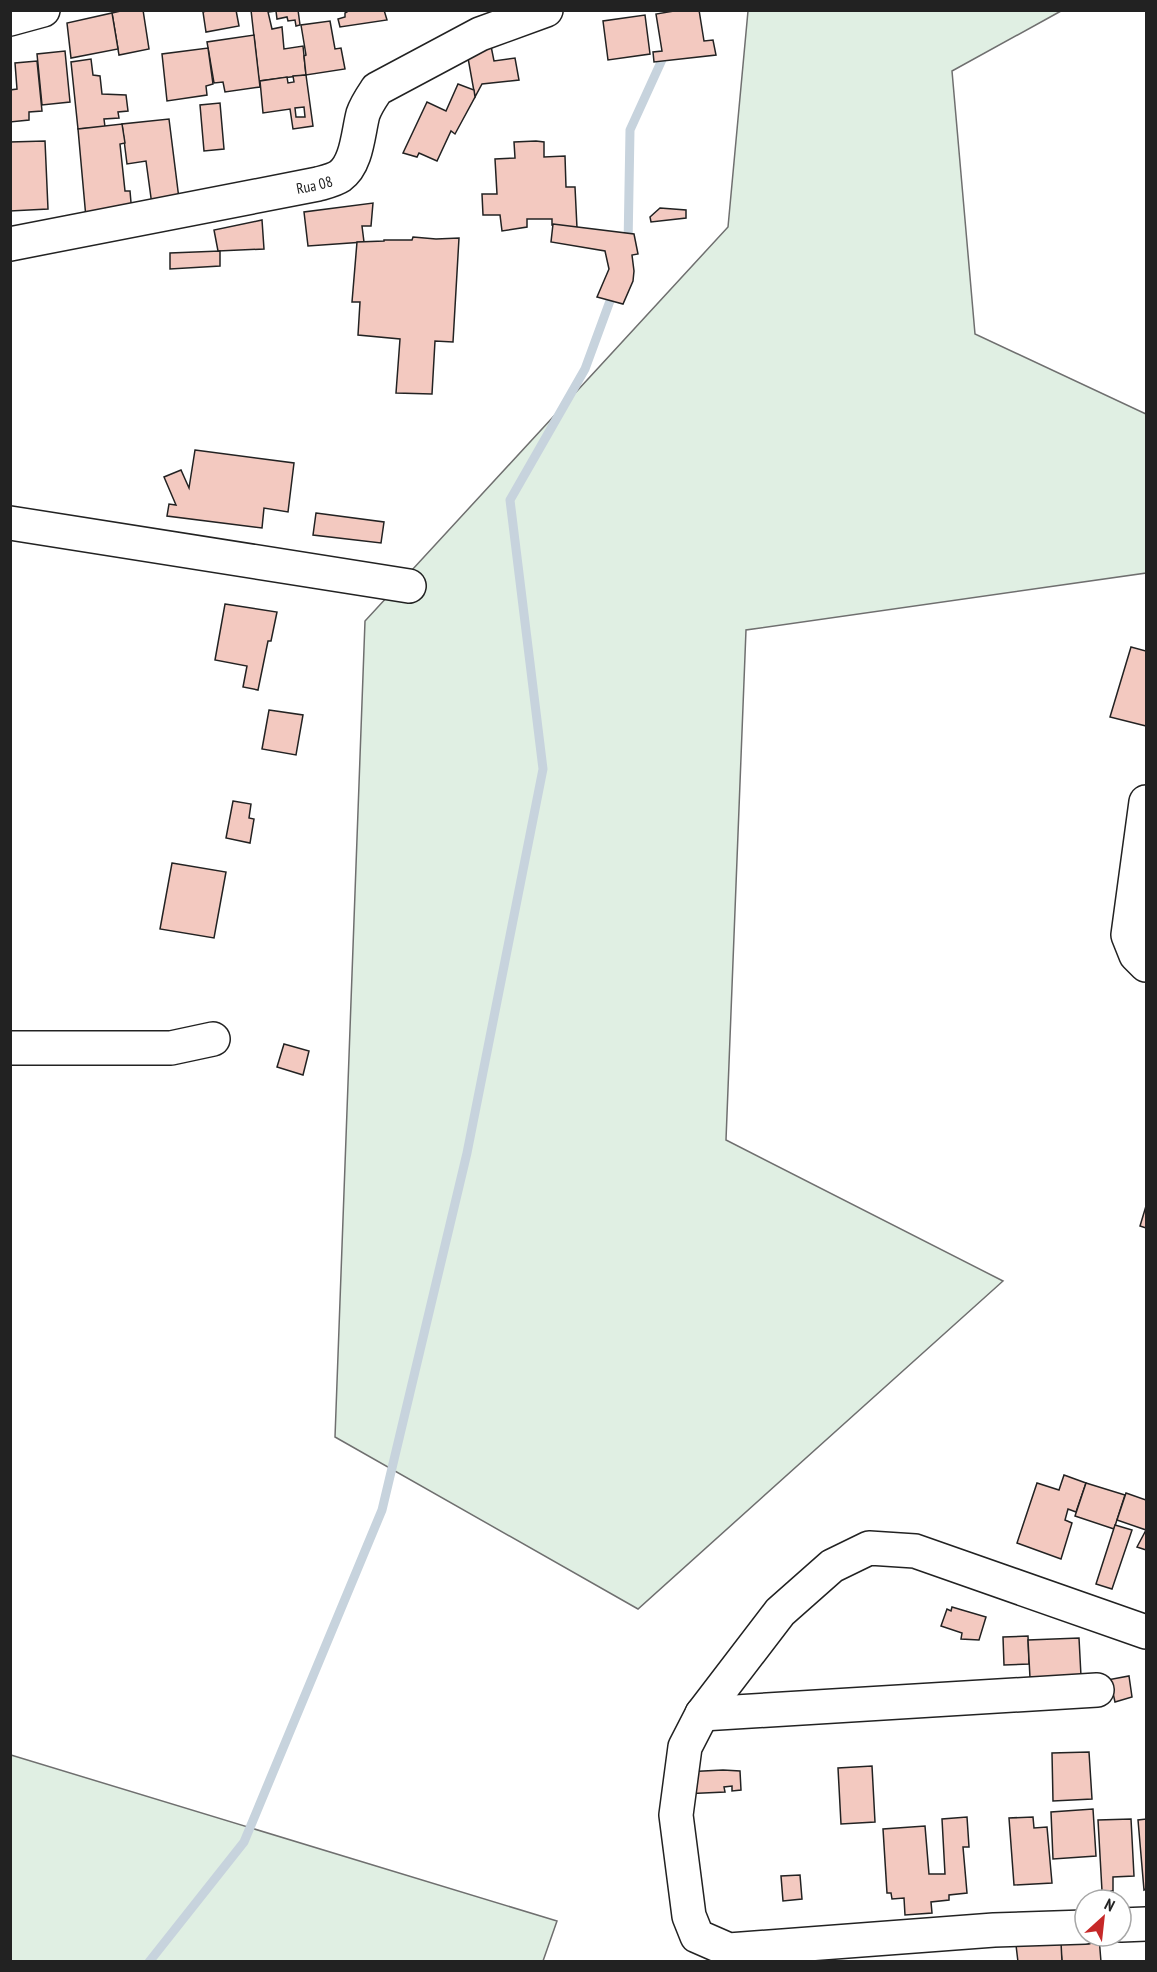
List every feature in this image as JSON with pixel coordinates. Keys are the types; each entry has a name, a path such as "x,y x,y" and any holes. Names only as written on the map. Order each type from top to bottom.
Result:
{"street":[{"path":"10,18 43,10"},
{"name":"Rua 08","path":"10,244 331,180 342,175 348,166 354,153 366,108 377,90 480,34 546,10"},
{"path":"10,523 409,586"},
{"path":"1146,802 1128,935 1136,955 1146,965"},
{"path":"10,1048 171,1048 213,1039"},
{"path":"1073,1927 994,1930 729,1950 697,1936 689,1916 676,1815 685,1747 702,1714 780,1611 832,1566 869,1548 915,1551 1146,1632"},
{"path":"702,1714 1097,1690"}],"green space":[{"path":"748,11 1061,11 952,71 975,334 1146,414 1146,573 746,630 726,1140 1003,1281 638,1609 335,1437 365,621 728,227"},
{"path":"10,1755 557,1921 543,1961 11,1961"}],"building":[{"path":"143,10 149,49 119,55 112,13"},
{"path":"236,10 239,26 206,32 203,12"},
{"path":"251,10 298,10 300,25 296,26 295,20 288,21 287,17 277,19 276,11 268,12 272,29 282,27 284,49 303,46 306,75 259,81"},
{"path":"350,10 384,10 387,20 340,27 338,19 345,17 345,13"},
{"path":"699,10 704,41 713,40 716,55 654,62 653,52 662,51 656,14"},
{"path":"112,13 118,49 71,58 67,23"},
{"path":"645,15 650,54 608,60 603,21"},
{"path":"330,21 335,49 341,48 345,69 306,75 304,56 306,55 301,25"},
{"path":"254,35 260,87 225,92 223,82 214,83 207,42"},
{"path":"491,46 494,61 515,58 519,80 482,84 475,97 468,58"},
{"path":"208,48 213,84 206,86 207,95 167,101 162,54"},
{"path":"65,51 70,102 42,105 37,54"},
{"path":"91,59 93,75 100,76 102,94 126,95 128,111 118,112 119,118 104,119 105,127 78,129 71,62"},
{"path":"37,61 42,111 29,112 29,120 10,122 10,90 17,89 15,63"},
{"path":"306,75 313,126 293,129 290,109 263,113 260,81 287,77 288,83 294,82 293,76","holes":["304,107 305,117 296,117 295,108"]},
{"path":"458,84 474,90 475,97 455,134 451,131 437,161 419,153 417,157 403,153 427,102 446,111"},
{"path":"220,103 224,149 204,151 200,105"},
{"path":"169,119 179,199 152,205 146,161 127,164 122,124"},
{"path":"122,124 125,143 120,144 125,191 130,191 132,214 86,218 78,129"},
{"path":"45,141 48,209 10,211 10,142"},
{"path":"514,142 544,142 544,157 565,156 566,187 575,187 577,228 552,225 552,219 527,219 527,227 502,231 500,215 483,215 482,194 497,194 495,159 515,158"},
{"path":"373,203 371,226 362,226 364,242 308,246 304,212"},
{"path":"660,208 686,210 686,218 651,222 650,217"},
{"path":"262,220 264,249 218,251 214,230"},
{"path":"553,224 634,234 638,254 632,255 633,281 623,304 597,297 609,269 605,251 551,242"},
{"path":"413,237 459,238 453,342 435,341 432,394 396,393 400,339 358,335 360,302 352,302 357,242 412,240"},
{"path":"220,251 220,266 170,269 170,253"},
{"path":"195,450 294,463 288,512 264,508 262,528 167,516 169,504 176,505 164,477 181,470 189,488"},
{"path":"316,513 384,522 381,543 313,535"},
{"path":"225,604 277,612 271,641 268,641 258,690 243,687 247,666 215,660"},
{"path":"1131,647 1146,651 1146,726 1110,717"},
{"path":"269,710 303,715 296,755 262,749"},
{"path":"233,801 251,804 249,818 254,819 250,843 226,838"},
{"path":"172,863 226,872 214,938 160,929"},
{"path":"284,1044 309,1051 303,1075 277,1067"},
{"path":"1146,1206 1146,1228 1140,1226"},
{"path":"1064,1475 1086,1483 1076,1512 1068,1509 1065,1520 1072,1523 1061,1559 1017,1543 1037,1483 1059,1490"},
{"path":"1086,1483 1125,1495 1114,1529 1075,1516"},
{"path":"1126,1493 1146,1500 1146,1530 1117,1520"},
{"path":"1115,1525 1132,1530 1112,1589 1096,1584"},
{"path":"1146,1530 1146,1550 1137,1547"},
{"path":"952,1607 986,1617 979,1640 961,1639 962,1633 941,1626 947,1609 951,1611"},
{"path":"1028,1636 1029,1664 1004,1665 1003,1637"},
{"path":"1079,1638 1081,1676 1030,1678 1028,1640"},
{"path":"1129,1676 1132,1697 1115,1702 1107,1680"},
{"path":"1089,1752 1092,1799 1053,1801 1052,1753"},
{"path":"872,1766 875,1822 841,1824 838,1768"},
{"path":"740,1771 741,1790 732,1791 732,1786 724,1787 725,1792 682,1794 684,1772"},
{"path":"1093,1809 1096,1856 1053,1859 1051,1812"},
{"path":"967,1817 969,1847 963,1847 967,1893 949,1895 949,1900 931,1902 932,1913 905,1915 904,1898 892,1899 891,1893 887,1893 883,1829 925,1826 929,1874 945,1874 942,1819"},
{"path":"1033,1817 1034,1828 1047,1827 1052,1883 1014,1885 1009,1818"},
{"path":"1131,1819 1134,1876 1113,1877 1113,1888 1102,1888 1098,1820"},
{"path":"1146,1819 1146,1889 1144,1890 1138,1820"},
{"path":"800,1875 802,1899 783,1901 781,1876"},
{"path":"1073,1940 1073,1948 1100,1948 1101,1962 1062,1962 1060,1941"},
{"path":"1061,1942 1062,1962 1018,1962 1016,1945"}],"waterway":[{"path":"628,246 630,130 666,51"},
{"path":"149,1962 244,1842 382,1510 467,1153 543,769 510,500 585,369 614,290"}]}
